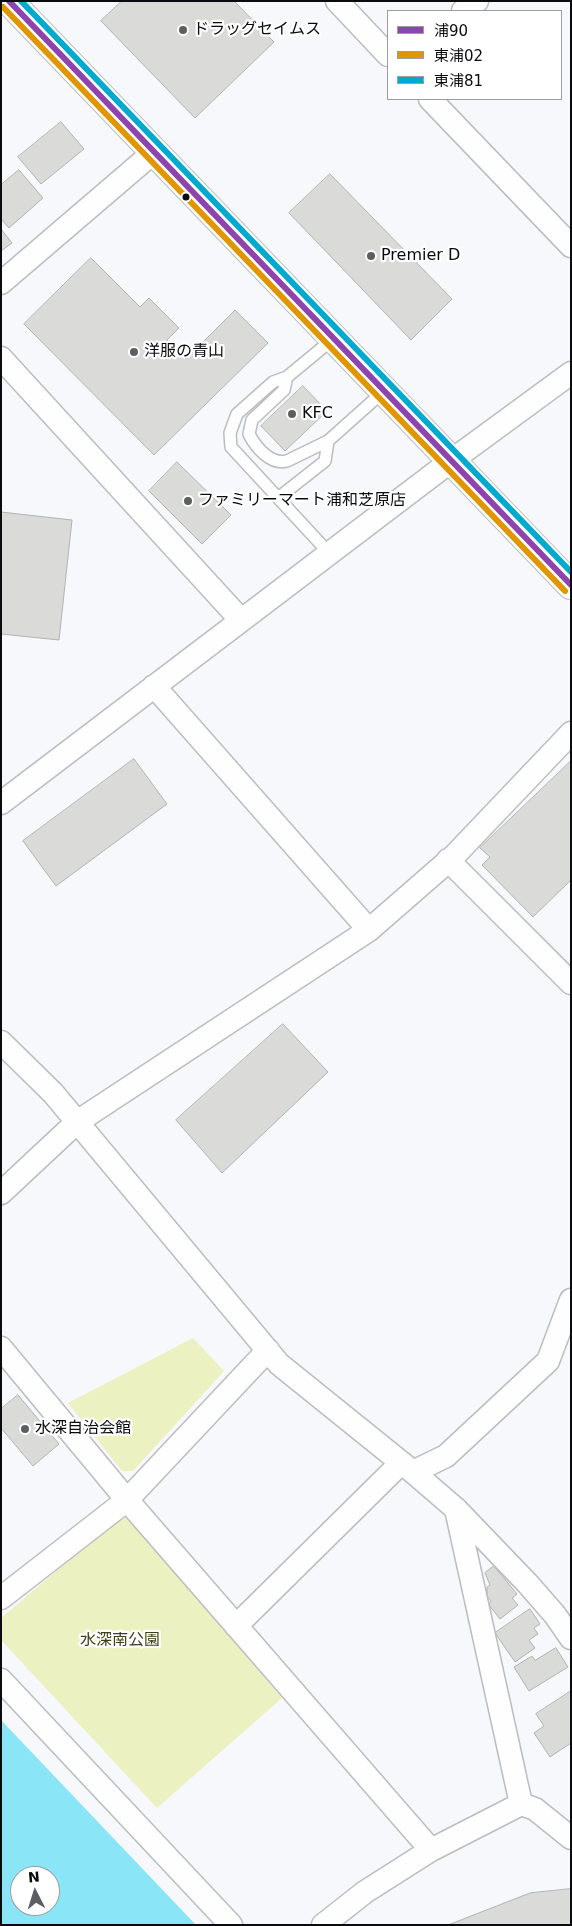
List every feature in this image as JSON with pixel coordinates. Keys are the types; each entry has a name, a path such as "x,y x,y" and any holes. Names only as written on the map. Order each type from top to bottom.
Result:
{"street":[{"path":"9,1 571,586"},
{"path":"338,1 387,53"},
{"path":"464,10 477,1"},
{"path":"431,100 571,246"},
{"path":"1,284 154,152"},
{"path":"1,358 241,620"},
{"path":"1,803 450,461 571,373"},
{"path":"154,686 369,930"},
{"path":"1,1193 77,1122 369,930 448,860 571,733"},
{"path":"448,860 571,983"},
{"path":"1,1042 53,1093 279,1364 456,1509 522,1578 563,1609 571,1638"},
{"path":"236,1626 407,1468 446,1456 548,1360 571,1300"},
{"path":"1,1348 127,1500 431,1850"},
{"path":"1,1598 127,1500 268,1350"},
{"path":"456,1509 522,1804"},
{"path":"1,1680 231,1925"},
{"path":"323,1925 365,1892 431,1850 522,1804 535,1809 571,1838"}],"lane":[{"path":"329,554 231,447 230,433 237,414 274,382 286,377 333,339"},
{"path":"286,377 284,390 252,420 249,434 267,457 280,463 328,441 384,391"},
{"path":"278,498 325,461 328,441"}],"green space":[{"path":"193,1338 224,1371 133,1471 122,1471 68,1403"},
{"name":"水深南公園","path":"120,1517 130,1519 282,1698 157,1808 1,1640 1,1618"}],"water":[{"path":"1,1720 196,1925 1,1925"}],"building":[{"path":"122,1 234,1 274,42 195,118 101,21"},
{"path":"61,122 84,149 41,184 18,157"},
{"path":"19,170 43,198 9,228 1,219 1,185"},
{"name":"Premier D","path":"330,174 452,299 411,340 289,213"},
{"path":"1,229 12,243 1,251"},
{"path":"91,258 140,307 149,298 179,328 167,340 186,359 235,310 268,343 154,455 24,324"},
{"path":"303,386 327,411 285,451 261,426"},
{"path":"177,462 231,515 202,544 149,491"},
{"path":"1,512 72,520 59,640 1,634"},
{"path":"134,759 167,804 56,886 23,841"},
{"path":"571,761 571,880 533,917 482,865 490,857 480,848"},
{"path":"283,1024 328,1072 222,1173 176,1120"},
{"path":"18,1395 59,1444 33,1466 1,1428 1,1409"},
{"path":"494,1566 517,1594 512,1598 518,1605 500,1619 489,1605 491,1601 487,1596 487,1587 490,1585 485,1573"},
{"path":"530,1609 540,1624 534,1628 538,1634 529,1640 535,1648 515,1662 495,1633"},
{"path":"556,1648 568,1667 529,1691 514,1667 532,1656 535,1660"},
{"path":"571,1691 571,1743 550,1757 534,1733 544,1726 536,1714"},
{"path":"571,1889 571,1925 448,1925 530,1893"}],"transit line":[{"name":"浦90","path":"9,1 571,585"},
{"name":"東浦81","path":"21,1 571,572"},
{"name":"東浦02","path":"3,7 565,591"}],"place":[{"name":"ドラッグセイムス","path":"183,30"},
{"name":"Premier D","path":"371,256"},
{"name":"洋服の青山","path":"134,352"},
{"name":"KFC","path":"292,414"},
{"name":"ファミリーマート浦和芝原店","path":"188,501"},
{"name":"水深自治会館","path":"25,1429"}]}
